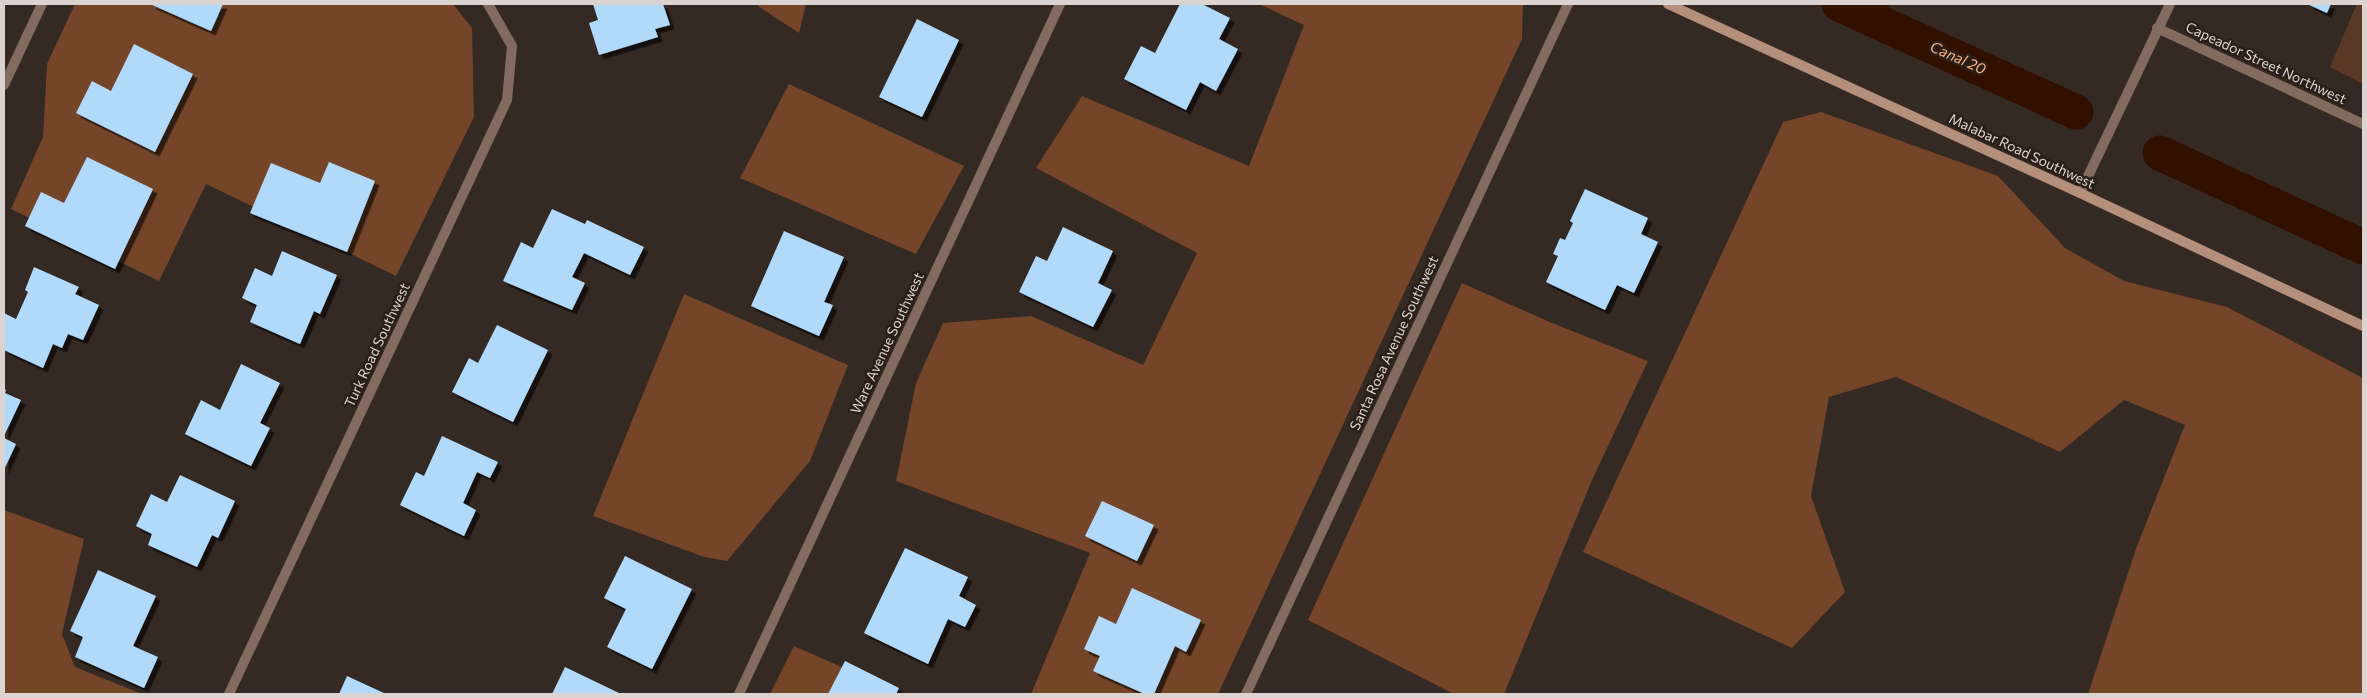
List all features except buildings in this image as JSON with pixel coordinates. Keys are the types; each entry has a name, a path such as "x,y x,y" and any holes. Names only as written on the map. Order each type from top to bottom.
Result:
{"main road":[{"name":"Malabar Road Southwest","path":"1668,4 2080,193 2363,326"}],"street":[{"path":"4,85 42,4"},
{"name":"Turk Road Southwest","path":"229,694 507,100 512,46 488,4"},
{"name":"Ware Avenue Southwest","path":"739,694 1060,4"},
{"name":"Santa Rosa Avenue Southwest","path":"1246,694 1568,4"},
{"path":"2080,193 2170,4"},
{"name":"Capeador Street Northwest","path":"2158,28 2363,124"}],"shaded area":[{"path":"75,4 453,4 472,28 474,117 396,276 206,184 159,281 11,209 43,137 47,64"},
{"path":"758,4 806,4 799,33 758,6"},
{"path":"1259,4 1523,4 1522,39 1218,694 1031,694 1090,553 896,481 916,383 943,323 1031,316 1143,365 1197,253 1036,168 1082,96 1249,166 1304,25"},
{"path":"2357,4 2363,4 2363,84 2330,67"},
{"path":"789,84 964,166 916,254 740,178"},
{"path":"1821,112 1998,176 2065,248 2124,281 2227,307 2363,378 2363,694 2088,694 2137,546 2185,425 2124,400 2060,452 1896,377 1829,397 1811,496 1845,592 1792,648 1583,552 1783,122"},
{"path":"1462,283 1552,323 1648,361 1592,480 1504,694 1454,694 1308,620"},
{"path":"684,294 848,365 810,461 727,561 704,557 593,516"},
{"path":"4,510 84,539 62,634 75,667 142,694 4,694"},
{"path":"794,646 903,694 770,694"}],"waterway":[{"name":"Canal 20","path":"1839,4 2076,112"},
{"path":"1875,20 1884,4"},
{"name":"Canal 20","path":"2160,153 2363,247"}]}
